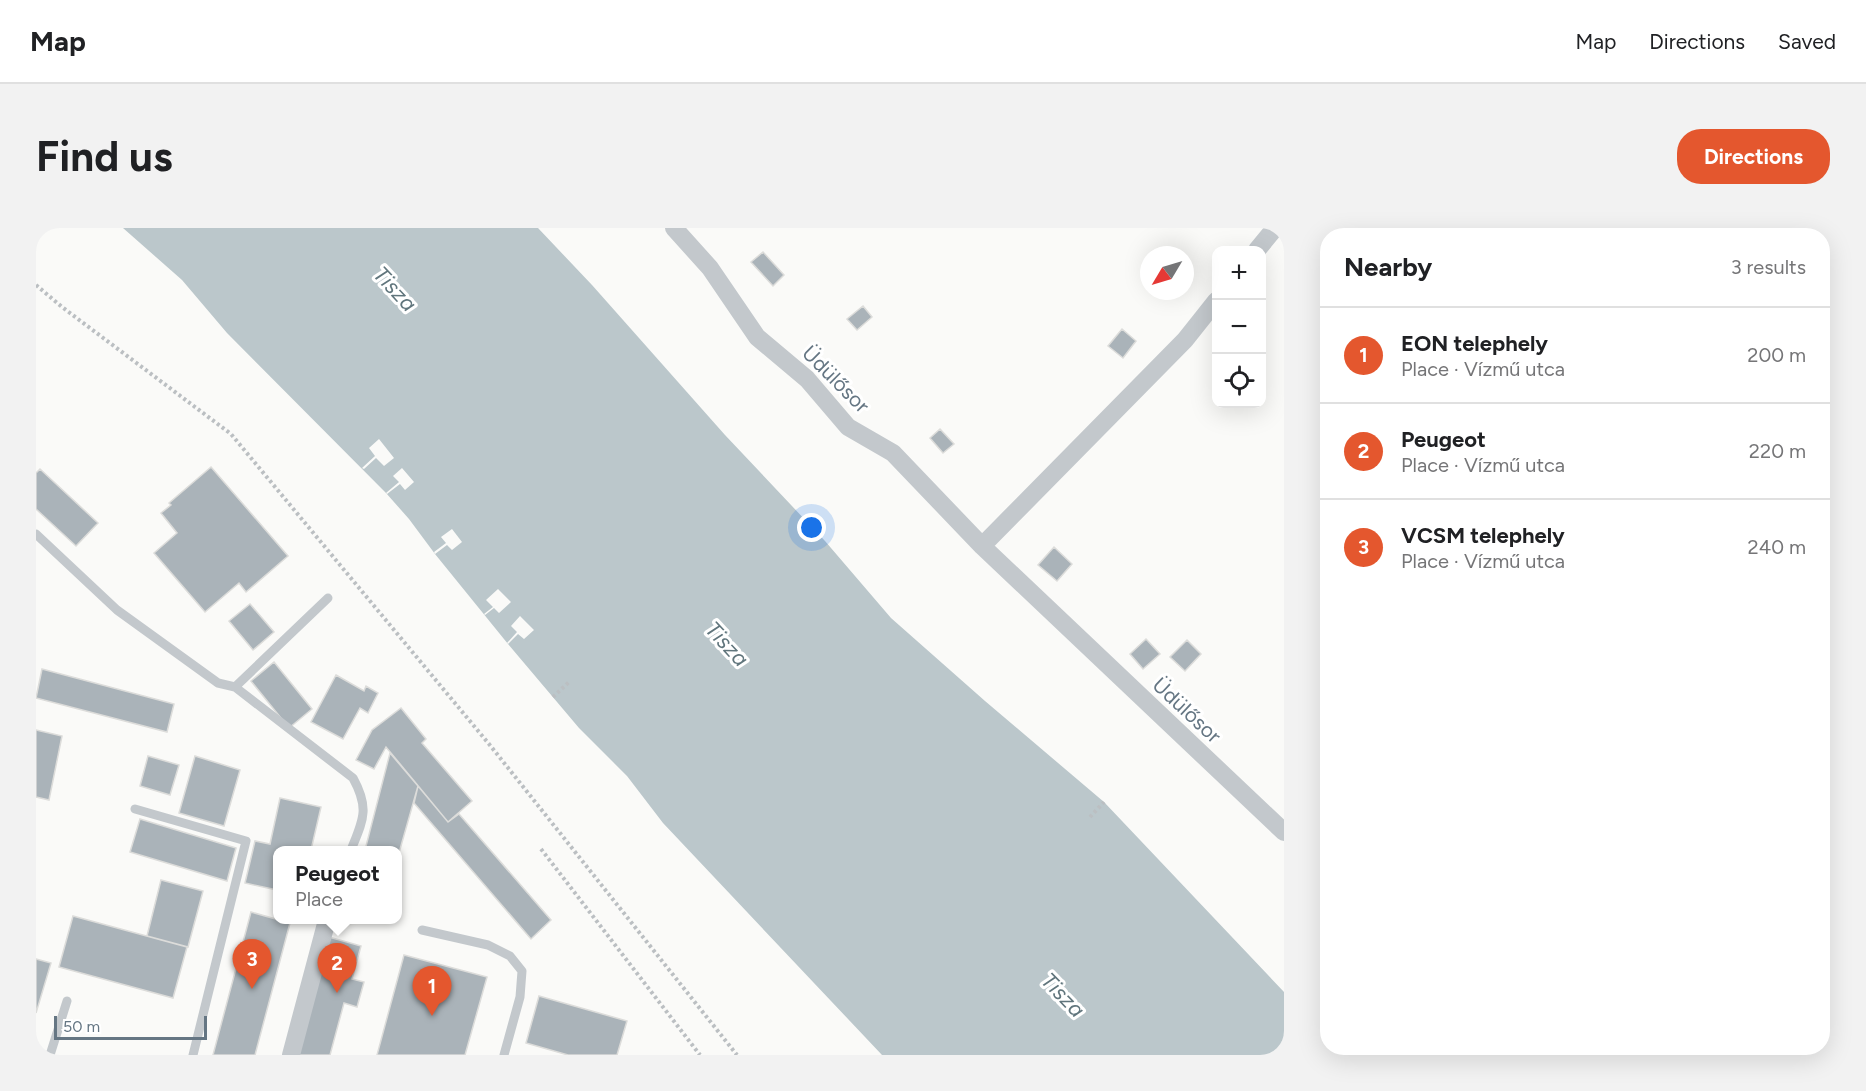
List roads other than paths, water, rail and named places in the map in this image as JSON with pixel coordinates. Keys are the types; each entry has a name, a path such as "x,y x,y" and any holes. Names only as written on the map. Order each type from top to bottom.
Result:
{"street":[{"name":"Üdülősor","path":"674,228 710,268 757,337 807,379 848,427 894,453 982,546 1284,832"},
{"path":"1260,246 1275,228"},
{"path":"982,546 1185,340 1212,306"},
{"path":"291,1055 326,924"}],"lane":[{"path":"36,534 117,610 219,682 235,687 353,778 361,792 364,815 352,846"},
{"path":"235,687 328,598"},
{"path":"135,809 246,841 193,1055"},
{"path":"422,930 488,945 510,956 522,972 520,997 504,1055"},
{"path":"50,1055 67,1001"}],"water":[{"name":"Tisza","path":"123,228 538,228 592,285 725,435 825,541 891,618 1104,802 1284,992 1284,1055 882,1055 663,823 627,776 579,728 386,493 227,333 182,280"}],"place":[{"name":"VCSM telephely","path":"252,989"},
{"name":"Peugeot","path":"337,993"},
{"name":"EON telephely","path":"432,1016"}]}
